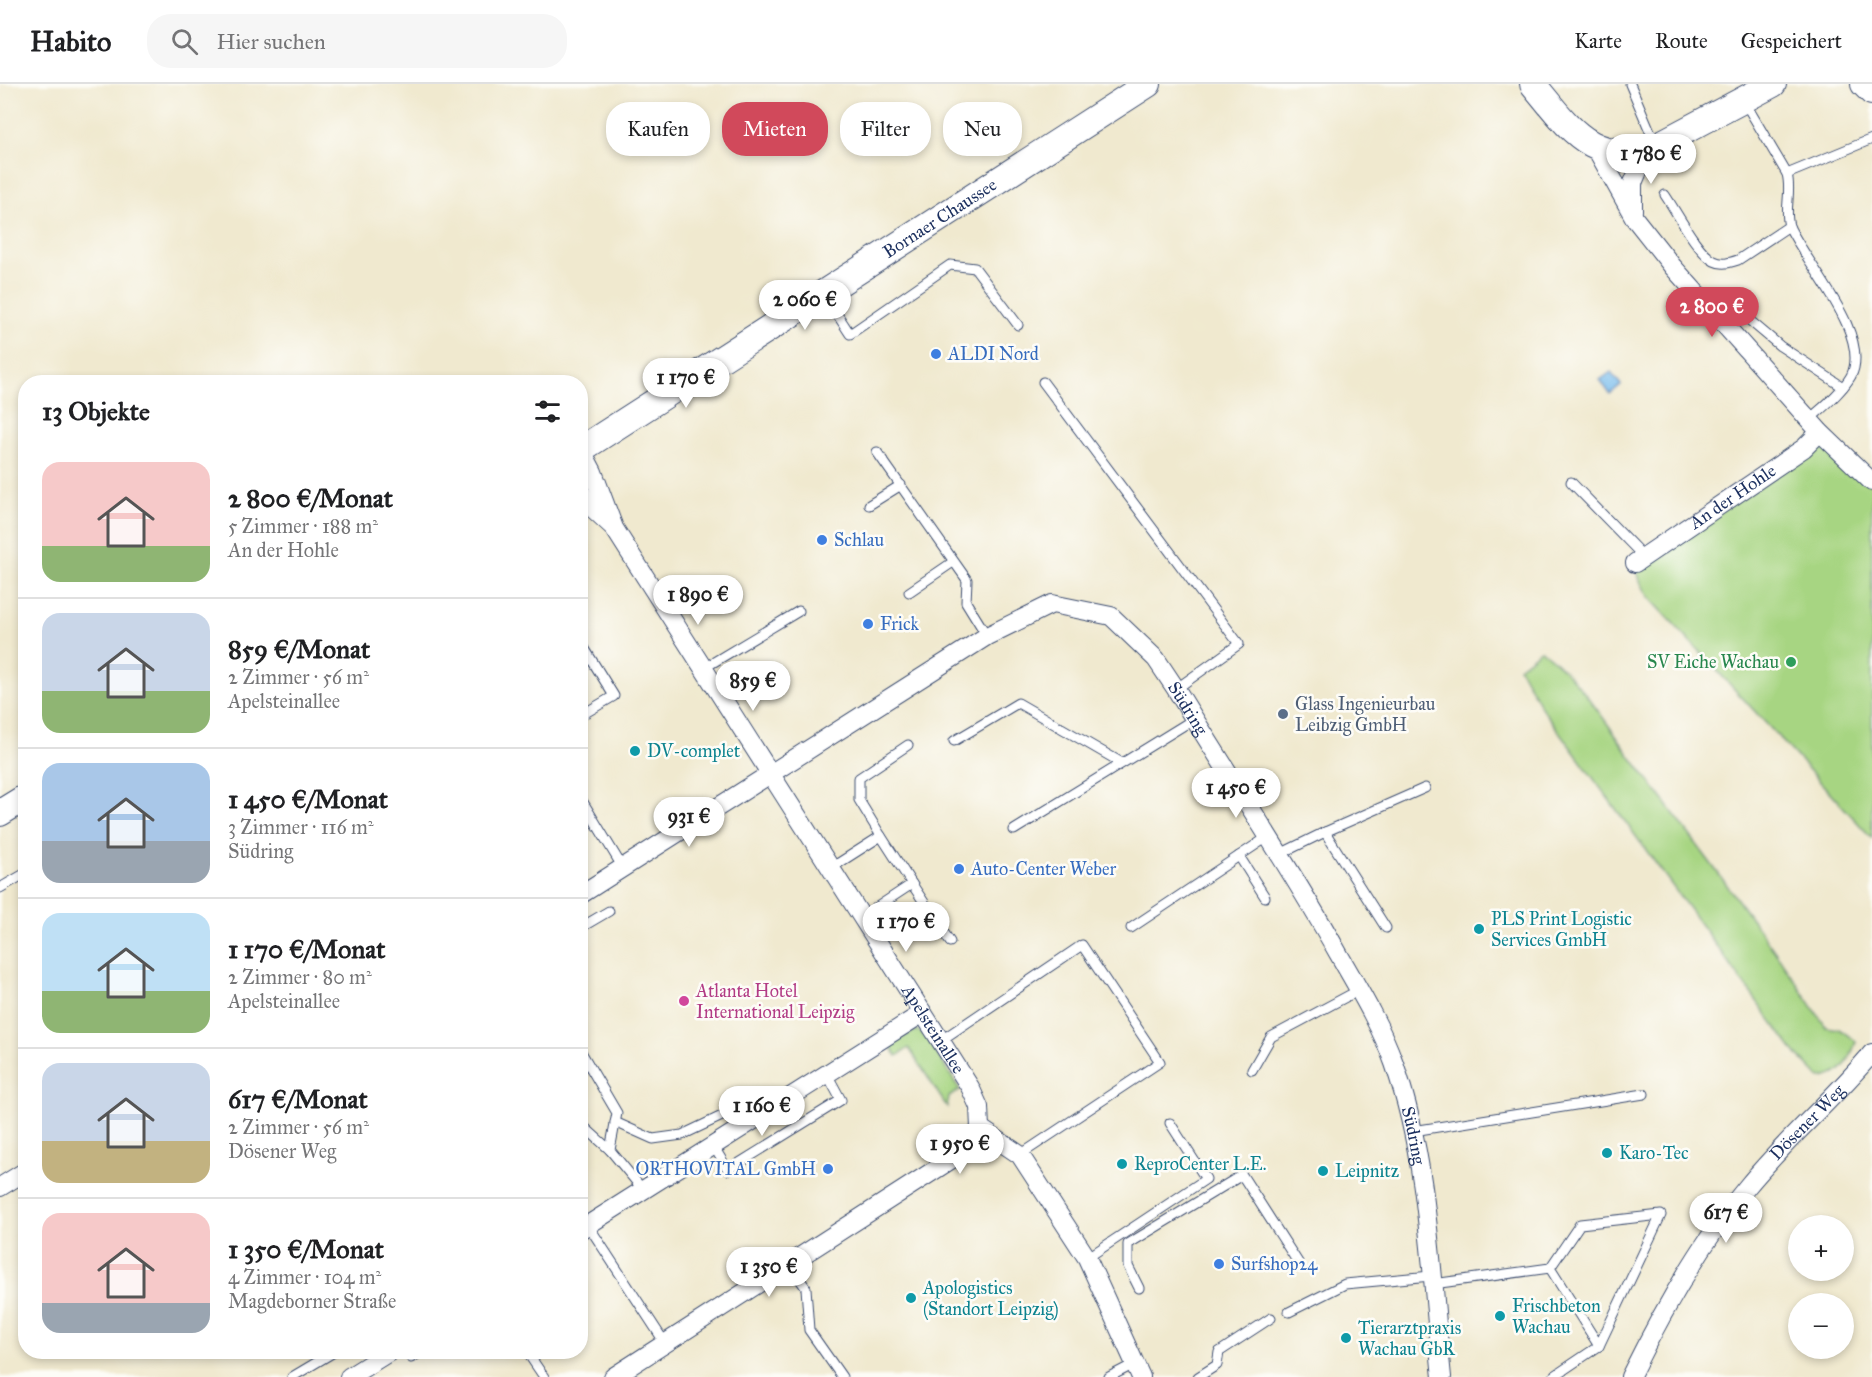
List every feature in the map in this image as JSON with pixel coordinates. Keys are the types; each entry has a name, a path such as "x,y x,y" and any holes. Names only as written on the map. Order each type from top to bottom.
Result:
{"main road":[{"name":"Bornaer Chaussee","path":"588,444 1148,84"},
{"path":"1533,84 1581,139 1594,145 1629,152 1652,148 1773,84"},
{"path":"0,813 18,802"}],"street":[{"path":"1594,145 1635,219 1673,267 1814,426 1872,482"},
{"path":"1635,219 1632,190 1652,148"},
{"name":"An der Hohle","path":"1639,560 1804,448 1814,426"},
{"name":"Apelsteinallee","path":"588,462 614,528 970,1088 979,1107 980,1128"},
{"name":"Apelsteinallee","path":"588,504 614,528"},
{"name":"Südring","path":"588,889 772,775 987,636 1052,604 1112,616 1156,659 1269,836 1359,990 1394,1062 1413,1131 1422,1181 1442,1377"},
{"path":"588,1225 923,1013"},
{"name":"Dösener Weg","path":"1630,1377 1654,1327 1716,1227 1749,1184 1872,1053"},
{"path":"613,1377 969,1148 980,1128 1020,1155 1087,1258 1139,1370"},
{"path":"0,1187 18,1176"},
{"path":"349,1377 378,1359"}],"lane":[{"path":"1630,84 1652,148"},
{"path":"1744,100 1787,174 1790,187 1786,213 1789,226 1847,324 1853,339 1855,362 1853,372 1814,426"},
{"path":"1787,174 1872,139"},
{"path":"1665,195 1701,248 1716,262 1729,263 1737,260 1789,226"},
{"path":"823,293 850,334 950,266 975,268 1017,325"},
{"path":"1742,314 1780,346 1843,387"},
{"path":"1043,382 1239,644 1176,689"},
{"path":"878,452 967,580 966,603 987,636"},
{"name":"An der Hohle","path":"1571,482 1639,560"},
{"path":"869,505 901,485"},
{"path":"909,592 953,561"},
{"path":"704,668 799,611"},
{"path":"588,654 614,696 588,711"},
{"path":"954,741 1018,703 1122,763"},
{"path":"1014,830 1194,719"},
{"path":"908,745 859,778 859,800 950,942"},
{"path":"1280,854 1425,788"},
{"path":"588,810 623,868"},
{"path":"1325,832 1386,928"},
{"path":"831,868 881,836"},
{"path":"1131,928 1269,836"},
{"path":"1239,856 1265,897"},
{"path":"0,888 18,878"},
{"path":"862,917 912,884"},
{"path":"588,923 609,911"},
{"path":"940,1041 1082,945 1160,1062 1020,1155"},
{"path":"1252,1070 1271,1037 1359,990"},
{"path":"588,1064 617,1113 610,1150"},
{"path":"714,1147 728,1170 841,1100 827,1074"},
{"path":"1413,1131 1644,1094"},
{"path":"615,1122 653,1139 682,1136 724,1115"},
{"path":"1087,1258 1206,1179 1170,1123"},
{"path":"588,1130 610,1150 644,1191"},
{"path":"1139,1288 1128,1266 1128,1244 1242,1174 1299,1264"},
{"path":"1289,1312 1345,1284 1432,1280 1550,1268 1580,1224 1661,1215 1599,1346 1554,1377"},
{"path":"588,1233 665,1343"},
{"path":"789,1264 806,1288 809,1330 843,1377"},
{"path":"1550,1268 1599,1346"},
{"path":"1198,1377 1217,1365 1219,1352 1271,1318"},
{"path":"292,1377 322,1359"},
{"path":"532,1359 544,1377"},
{"path":"1108,1377 1139,1370"}],"green space":[{"name":"SV Eiche Wachau","path":"1820,432 1872,482 1872,838 1648,596 1640,581 1635,563"},
{"path":"1541,650 1581,688 1757,927 1826,1027 1839,1029 1856,1041 1848,1061 1839,1071 1828,1077 1820,1078 1792,1049 1541,707 1519,667"},
{"path":"917,1030 927,1038 960,1090 949,1097 947,1107 909,1048 897,1056 889,1044"}],"water":[{"path":"1611,372 1621,385 1610,394 1600,380"}],"place":[{"name":"ALDI Nord","path":"936,354"},
{"name":"Schlau","path":"822,540"},
{"name":"Frick","path":"868,624"},
{"name":"SV Eiche Wachau","path":"1791,662"},
{"name":"Glass Ingenieurbau Leibzig GmbH","path":"1283,714"},
{"name":"DV-complet","path":"635,751"},
{"name":"Auto-Center Weber","path":"959,869"},
{"name":"PLS Print Logistic Services GmbH","path":"1479,929"},
{"name":"Atlanta Hotel International Leipzig","path":"684,1001"},
{"name":"Karo-Tec","path":"1607,1153"},
{"name":"ReproCenter L.E.","path":"1122,1164"},
{"name":"ORTHOVITAL GmbH","path":"828,1169"},
{"name":"Leipnitz","path":"1323,1171"},
{"name":"Surfshop24","path":"1219,1264"},
{"name":"Apologistics (Standort Leipzig)","path":"911,1298"},
{"name":"Frischbeton Wachau","path":"1500,1316"},
{"name":"Tierarztpraxis Wachau GbR","path":"1346,1338"}]}
